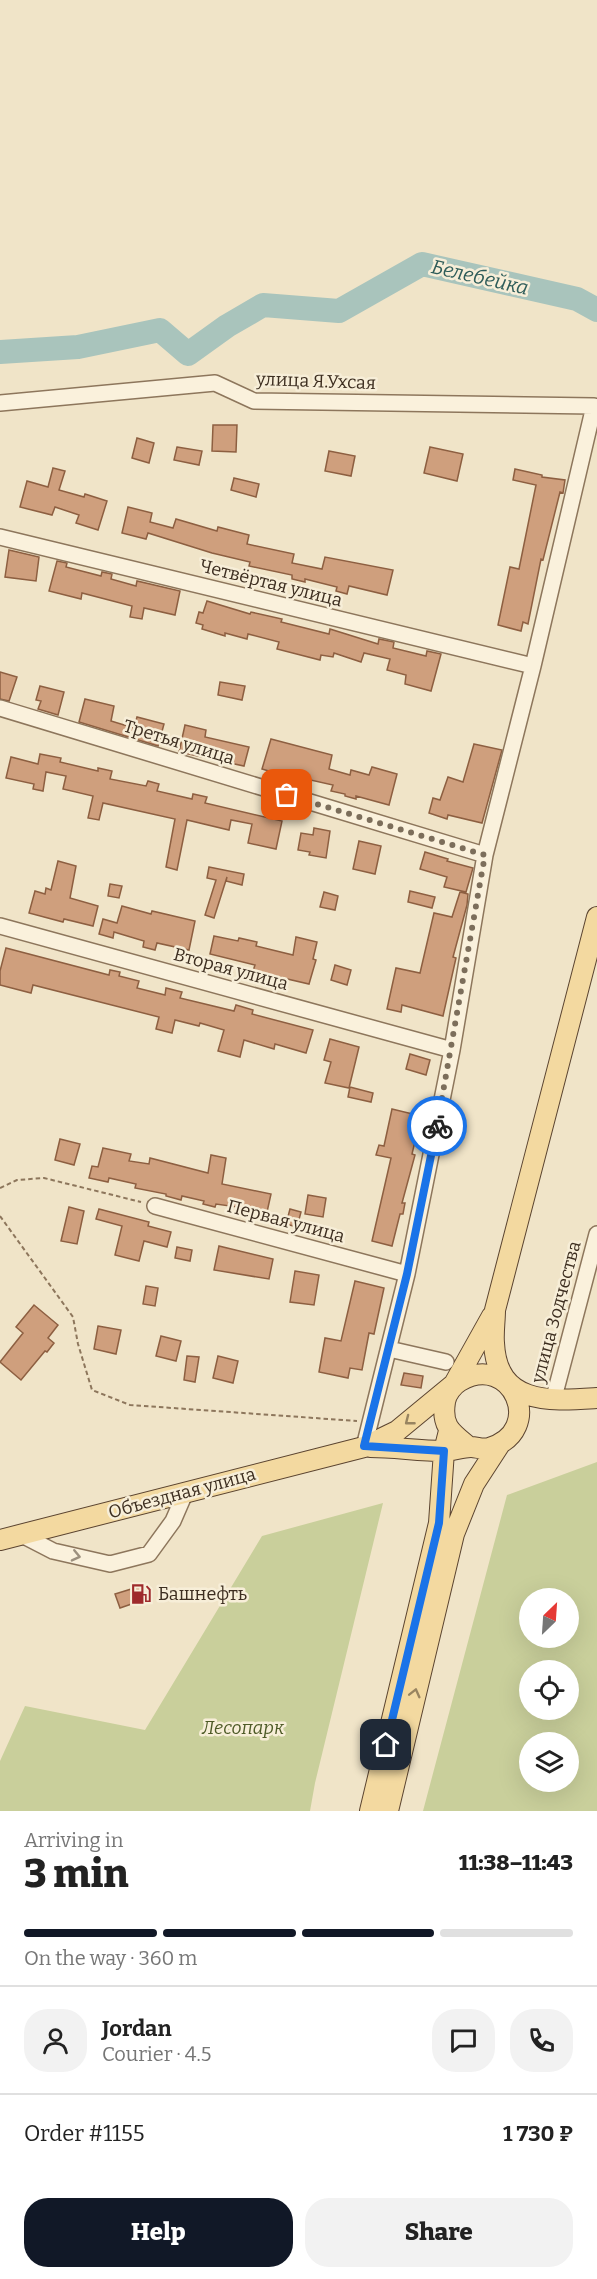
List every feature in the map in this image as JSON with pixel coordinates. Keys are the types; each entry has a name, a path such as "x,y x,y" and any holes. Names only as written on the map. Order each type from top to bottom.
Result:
{"main road":[{"path":"388,1811 454,1534 474,1484 518,1422 519,1409 516,1395 498,1366 494,1344 495,1311 597,917"},
{"path":"370,1811 439,1523 444,1451 449,1431 444,1415 446,1398 495,1311"},
{"path":"364,1446 397,1431 454,1384 471,1374 491,1375 531,1397 553,1401 597,1398"},
{"path":"364,1446 444,1451 469,1447 485,1449 505,1439 553,1401"},
{"path":"449,1431 469,1447"},
{"name":"Объездная улица","path":"0,1540 364,1446"}],"street":[{"name":"улица Я.Ухсая","path":"0,403 215,383 254,401 596,408"},
{"path":"364,1446 407,1274 452,1050 485,855 596,408"},
{"name":"Четвёртая улица","path":"0,537 533,666"},
{"name":"Третья улица","path":"0,708 485,855"},
{"name":"Вторая улица","path":"0,926 452,1050"},
{"name":"Первая улица","path":"155,1206 407,1274"},
{"name":"улица Зодчества","path":"553,1401 597,1234"},
{"path":"388,1349 446,1362"},
{"path":"22,1535 53,1551 110,1564 149,1554 173,1521 186,1491"}],"path":[{"path":"0,1188 17,1180 44,1178 155,1206"},
{"path":"0,1216 73,1317 78,1344 92,1390 130,1405 370,1422"}],"green space":[{"path":"597,1462 597,1811 423,1811 507,1495"},
{"name":"Лесопарк","path":"383,1503 310,1811 0,1811 0,1761 25,1706 145,1730 262,1536"}],"building":[{"path":"213,425 237,425 236,452 212,451"},
{"path":"137,438 154,443 149,463 132,458"},
{"path":"177,447 202,451 199,465 174,460"},
{"path":"430,447 463,454 457,481 424,473"},
{"path":"329,451 355,456 351,476 325,471"},
{"path":"53,468 65,471 59,490 84,497 85,494 107,501 98,530 76,523 79,515 55,507 52,515 20,507 27,481 48,487"},
{"path":"515,469 542,475 542,477 565,480 543,560 541,559 528,624 523,622 521,631 498,625 510,567 519,569 536,485 513,480"},
{"path":"234,478 259,484 256,497 231,490"},
{"path":"128,507 152,513 150,522 173,528 176,519 217,531 218,527 249,535 247,544 294,554 292,563 322,569 325,557 393,570 387,595 349,586 347,594 336,591 337,587 305,579 305,582 292,579 292,575 249,566 250,562 148,533 146,539 122,533"},
{"path":"9,550 39,557 36,581 5,577"},
{"path":"57,561 67,563 66,567 101,576 102,572 112,574 111,579 136,586 137,581 180,591 175,615 144,608 142,619 130,617 132,606 82,593 81,599 49,591"},
{"path":"207,601 250,614 251,612 282,619 281,622 329,634 330,629 378,644 379,639 394,642 393,648 426,656 427,651 441,654 431,691 405,684 406,675 387,670 390,659 364,653 361,662 334,653 333,657 321,655 320,660 277,649 279,642 248,634 247,639 225,633 225,636 202,629 203,625 196,623 199,612 203,613"},
{"path":"0,672 17,677 9,701 0,699"},
{"path":"220,682 245,686 242,700 218,695"},
{"path":"40,686 64,692 58,715 38,709 41,701 36,700"},
{"path":"85,699 114,706 111,721 134,728 137,717 164,724 158,746 79,722"},
{"path":"185,725 206,730 205,737 249,747 244,766 179,752"},
{"path":"271,739 332,755 329,769 350,775 351,770 369,775 372,767 397,774 389,805 356,796 356,799 331,791 333,785 293,776 292,778 262,769"},
{"path":"474,744 502,750 482,823 448,815 447,819 429,813 433,798 440,800 448,777 463,782"},
{"path":"40,754 61,758 60,762 98,771 98,768 112,771 110,779 146,786 148,781 159,784 157,791 192,799 193,794 207,797 205,803 282,821 276,849 248,843 252,824 231,820 229,830 187,820 177,870 166,867 175,819 103,803 99,820 88,818 93,796 63,789 66,776 46,772 43,791 33,789 34,784 6,778 11,757 38,764"},
{"path":"314,828 330,831 326,858 298,850 301,833 313,835"},
{"path":"359,841 381,846 375,874 353,869"},
{"path":"425,852 473,868 466,892 444,887 447,877 420,869"},
{"path":"58,861 76,866 70,898 98,906 93,926 64,919 63,922 29,913 35,891 45,894 46,888 51,890"},
{"path":"209,867 244,874 242,885 226,881 227,877 214,918 205,915 216,880 207,878"},
{"path":"110,884 122,886 119,898 108,896"},
{"path":"410,891 435,897 432,908 408,902"},
{"path":"324,892 338,896 335,910 320,907"},
{"path":"460,892 468,894 467,905 453,957 456,958 443,1016 402,1005 401,1012 387,1009 396,968 420,973 434,913 452,917"},
{"path":"122,906 151,914 152,911 195,921 189,950 157,943 155,950 143,947 144,941 114,932 113,938 99,934 103,919 117,923"},
{"path":"214,936 257,942 256,946 293,955 296,937 317,942 313,959 316,960 309,984 253,971 255,965 210,954"},
{"path":"6,948 109,975 110,970 120,972 119,976 139,981 137,988 165,995 166,988 182,992 180,998 234,1011 236,1005 253,1010 252,1014 313,1030 306,1053 275,1044 274,1049 244,1040 240,1057 218,1051 224,1030 200,1023 199,1026 175,1020 172,1033 156,1029 159,1017 33,985 31,993 0,985 0,971"},
{"path":"335,965 351,970 347,985 331,980"},
{"path":"330,1039 359,1047 349,1088 325,1083 331,1062 324,1060"},
{"path":"410,1054 430,1060 426,1075 406,1069"},
{"path":"350,1087 373,1093 371,1102 348,1097"},
{"path":"392,1109 421,1116 412,1154 415,1155 402,1203 405,1203 403,1214 400,1214 392,1246 372,1241 391,1158 376,1155 379,1145 384,1146"},
{"path":"60,1139 80,1144 74,1165 55,1160"},
{"path":"103,1148 131,1154 129,1161 149,1164 150,1158 208,1173 211,1155 226,1158 222,1184 271,1194 267,1212 244,1206 244,1208 216,1204 215,1207 203,1204 204,1201 182,1196 181,1200 166,1196 166,1194 135,1188 136,1184 109,1178 108,1182 89,1178 92,1166 98,1167"},
{"path":"308,1195 326,1198 323,1217 305,1214"},
{"path":"69,1207 84,1211 77,1244 61,1241"},
{"path":"99,1209 149,1222 148,1226 171,1232 167,1247 144,1241 139,1261 115,1255 122,1226 96,1219"},
{"path":"290,1209 301,1212 297,1227 286,1224"},
{"path":"219,1246 273,1259 269,1279 214,1270"},
{"path":"177,1247 192,1250 190,1261 175,1258"},
{"path":"295,1271 319,1275 314,1305 290,1302"},
{"path":"355,1281 384,1288 374,1334 369,1333 362,1370 350,1368 348,1378 319,1372 325,1338 341,1341"},
{"path":"146,1286 158,1288 155,1306 143,1304"},
{"path":"34,1305 58,1325 48,1338 54,1343 21,1380 0,1362 23,1333 16,1327"},
{"path":"98,1326 121,1330 116,1354 94,1349"},
{"path":"161,1336 181,1341 176,1361 156,1356"},
{"path":"187,1356 199,1357 195,1382 184,1380"},
{"path":"218,1356 238,1361 233,1383 213,1378"},
{"path":"404,1373 423,1376 421,1388 401,1385"},
{"path":"141,1586 146,1599 120,1608 115,1594"}],"waterway":[{"name":"Белебейка","path":"0,352 78,347 160,330 188,354 227,326 263,305 339,311 422,264 577,299 597,310"}],"way so far":[{"path":"287,795 485,855 437,1126"}],"place":[{"name":"Башнефть","path":"141,1594"}],"route":[{"path":"386,1745 439,1523 444,1451 364,1446 407,1274 437,1126"}]}
